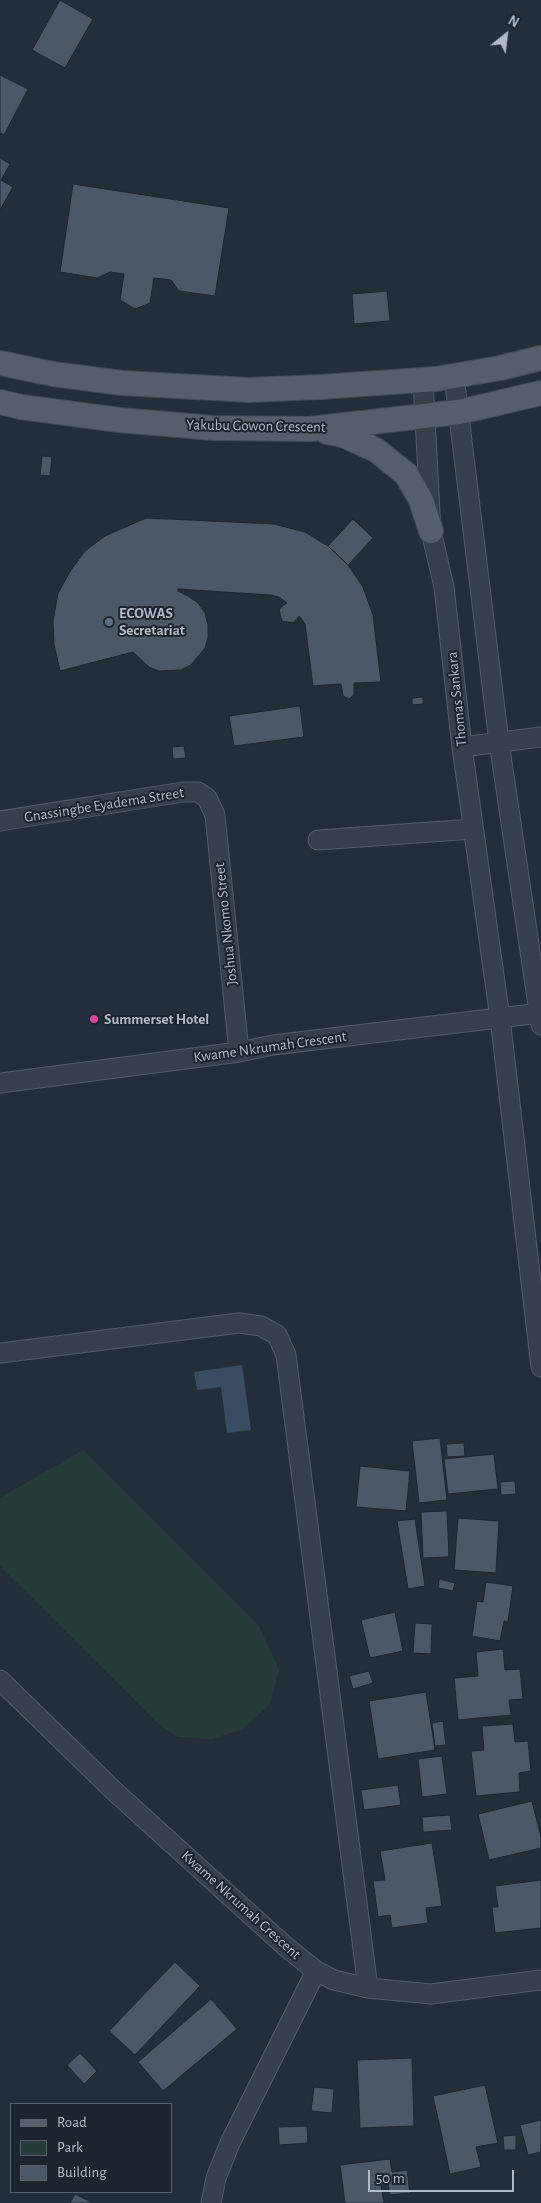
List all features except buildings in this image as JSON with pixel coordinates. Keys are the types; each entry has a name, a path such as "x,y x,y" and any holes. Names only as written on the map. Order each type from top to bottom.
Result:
{"main road":[{"path":"0,364 53,374 122,383 248,390 423,380 454,376 541,358"},
{"name":"Yakubu Gowon Crescent","path":"0,402 21,407 213,428 310,429 425,418 541,393"},
{"path":"310,429 343,435 376,450 406,474 421,500 431,530"}],"street":[{"path":"454,376 499,742 541,1017"},
{"name":"Thomas Sankara","path":"423,380 431,530 444,587 462,746 500,1018 539,1335 541,1367"},
{"path":"462,746 541,737"},
{"name":"Gnassingbe Eyadema Street","path":"0,821 183,792 198,792 207,798"},
{"name":"Joshua Nkomo Street","path":"207,798 216,815 239,1052"},
{"path":"318,840 473,829"},
{"name":"Kwame Nkrumah Crescent","path":"0,1084 239,1052 273,1045 500,1018 541,1017"},
{"path":"0,1353 239,1323 261,1326 277,1335 286,1355 368,1988"},
{"name":"Kwame Nkrumah Crescent","path":"0,1680 113,1790 285,1946 316,1971 334,1980 368,1988 431,1994 541,1980"},
{"path":"211,2203 216,2178 230,2143 316,1971"}],"green space":[{"path":"83,1450 259,1626 279,1670 270,1704 243,1729 212,1739 179,1737 162,1727 0,1566 0,1498"}],"water":[{"path":"242,1365 251,1430 227,1433 221,1387 197,1390 194,1372"}],"place":[{"name":"ECOWAS Secretariat","path":"109,622"},
{"name":"Summerset Hotel","path":"94,1019"}]}
